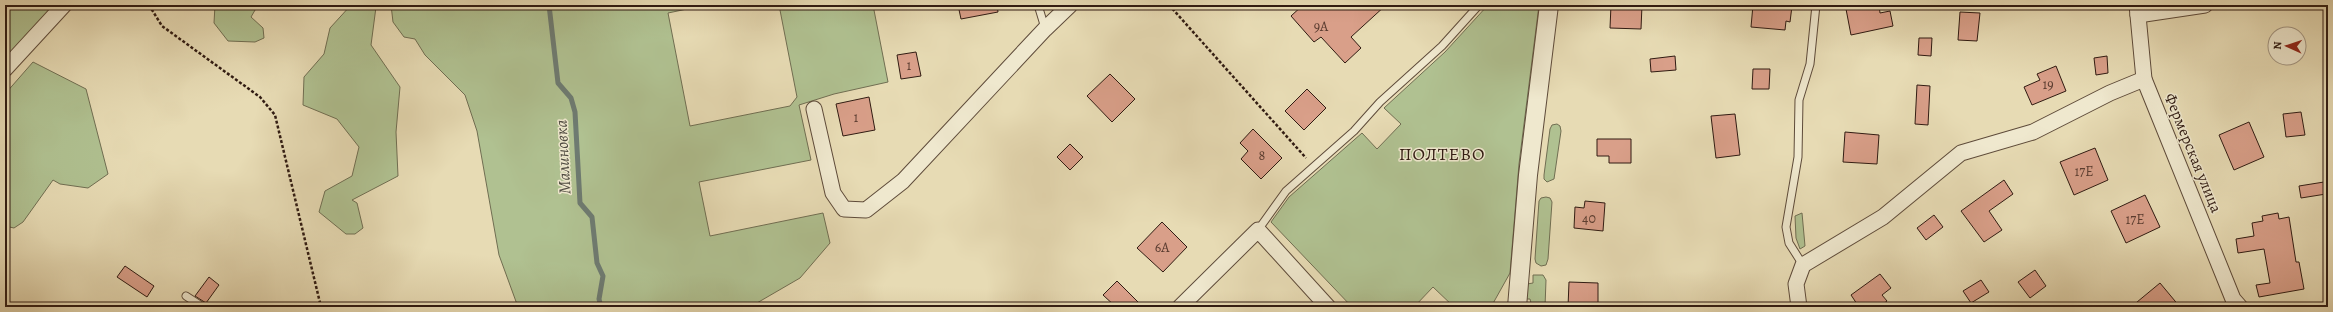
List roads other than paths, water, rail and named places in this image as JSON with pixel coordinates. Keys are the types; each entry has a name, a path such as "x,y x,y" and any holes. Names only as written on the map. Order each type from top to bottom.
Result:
{"street":[{"path":"5,69 64,5"},
{"path":"814,109 833,193 844,209 866,210 903,181 1045,29 1070,5"},
{"path":"1517,307 1528,175 1549,5"},
{"path":"2138,10 2205,5"},
{"name":"Фермерская улица","path":"2138,10 2144,79 2233,299 2240,307"},
{"path":"1799,307 1796,284 1803,265 1883,217 1961,153 2033,132 2144,79"},
{"path":"1180,307 1258,230 1328,307"}],"lane":[{"path":"1038,5 1045,29"},
{"path":"1258,230 1286,191 1313,165 1354,131 1380,102 1442,46 1479,5"},
{"path":"1803,265 1789,243 1786,227 1798,157 1799,100 1810,64 1816,5"},
{"path":"186,296 203,307"}],"waterway":[{"name":"Малиновка","path":"549,5 558,83 571,98 575,112 580,203 592,217 597,263 603,276 599,299 601,307"}],"district":[{"name":"ПОЛТЕВО","path":"1442,154"}]}
